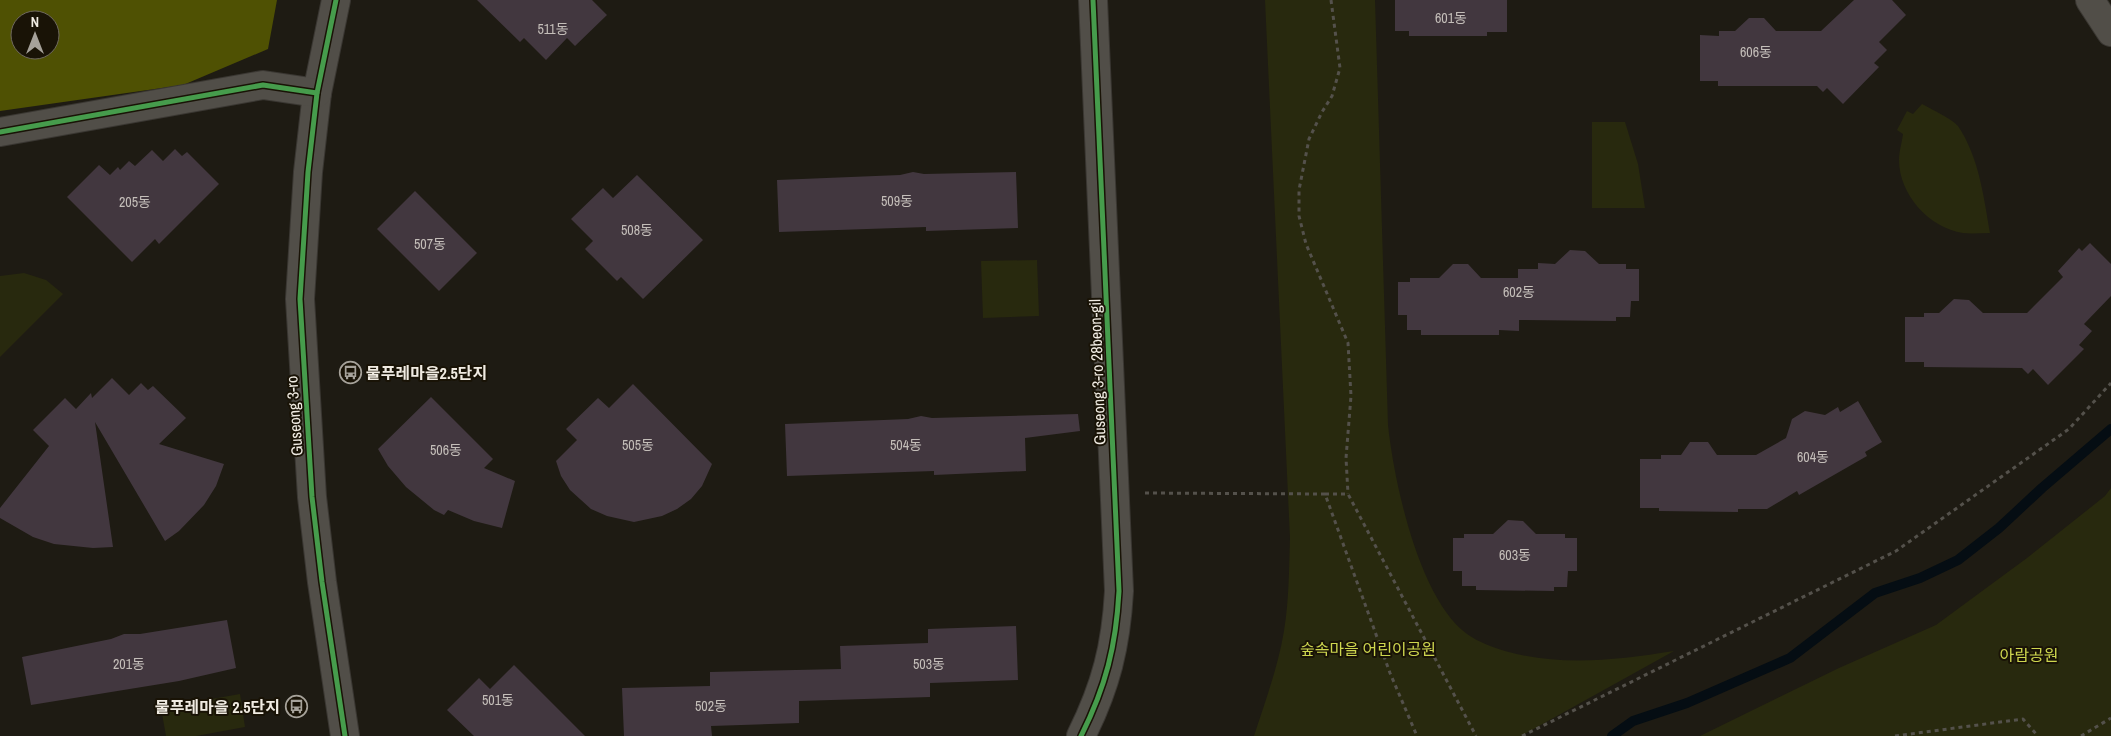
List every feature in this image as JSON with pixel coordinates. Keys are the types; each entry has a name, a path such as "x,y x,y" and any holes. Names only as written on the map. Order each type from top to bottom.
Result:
{"street":[{"name":"Guseong 3-ro","path":"336,0 317,92 303,235 300,299 313,506 322,582 345,736"},
{"name":"Guseong 3-ro 28beon-gil","path":"1081,736 1101,690 1111,659 1116,629 1118,557 1093,0"},
{"path":"2090,0 2111,32"},
{"path":"0,132 263,85 317,92"}],"path":[{"path":"1331,0 1340,68 1332,96 1322,112 1310,139 1299,190 1299,216 1306,244 1348,343 1351,396 1346,458 1348,494 1476,736"},
{"path":"1522,736 1896,551 2069,429 2111,383"},
{"path":"1114,493 1348,494"},
{"path":"1325,494 1390,673 1417,736"},
{"path":"2081,736 2111,718"},
{"path":"1895,736 2023,719 2038,736"}],"green space":[{"name":"숲속마을 어린이공원","path":"1265,0 1375,0 1388,425 1403,507 1422,568 1435,595 1450,617 1467,634 1490,646 1526,656 1547,659 1589,660 1674,651 1521,736 1254,736 1275,671 1286,620 1290,538"},
{"path":"1922,104 1955,123 1965,138 1980,178 1990,233 1963,233 1950,230 1928,217 1910,197 1900,173 1899,157 1903,134 1897,130 1907,111 1913,114"},
{"path":"1592,122 1625,122 1638,164 1645,208 1592,208"},
{"path":"1037,260 1039,316 983,318 981,261"},
{"path":"24,273 46,280 63,294 0,357 0,276"},
{"name":"아람공원","path":"2111,488 2111,736 1700,736 1839,668 1936,625 2027,558 2105,496"},
{"path":"240,694 245,727 196,736 166,736 161,708"}],"shaded area":[{"path":"0,0 277,0 268,49 183,85 0,111"}],"building":[{"path":"477,0 592,0 607,15 575,46 567,38 546,60 524,38 520,42"},
{"path":"1395,0 1507,0 1507,32 1487,32 1487,36 1409,36 1409,31 1395,31"},
{"path":"1854,0 1892,0 1906,15 1879,42 1887,50 1874,63 1879,67 1843,104 1827,88 1823,92 1817,86 1718,86 1718,81 1700,81 1700,35 1719,36 1719,31 1735,31 1749,18 1764,18 1776,31 1821,31"},
{"path":"175,149 182,156 187,152 219,184 159,244 155,239 132,262 67,197 99,165 110,175 118,167 120,170 129,161 135,166 152,150 163,161"},
{"path":"913,172 924,174 1016,172 1018,228 926,231 926,227 779,232 777,180 900,175"},
{"path":"637,175 703,240 643,299 621,277 617,281 585,249 593,241 571,219 603,188 613,198"},
{"path":"415,191 477,253 439,291 377,229"},
{"path":"2090,243 2111,264 2111,296 2084,324 2092,331 2079,345 2084,349 2048,385 2033,369 2028,374 2022,368 1924,367 1924,362 1905,362 1905,317 1924,317 1924,313 1939,313 1954,299 1969,300 1983,313 2027,313 2063,277 2058,271 2079,248 2082,251"},
{"path":"1570,250 1585,251 1599,264 1626,264 1626,269 1639,269 1639,301 1631,301 1630,317 1616,317 1616,321 1519,320 1519,331 1499,330 1499,335 1421,335 1421,330 1407,330 1407,315 1398,315 1398,282 1410,282 1410,278 1439,278 1453,264 1468,264 1481,278 1518,278 1518,269 1538,269 1538,263 1555,264"},
{"path":"112,378 129,395 141,383 148,390 153,386 186,418 159,444 224,464 216,486 204,505 179,531 165,541 95,422 113,547 93,548 54,544 33,537 0,518 0,508 49,446 33,430 65,398 76,409 91,393 92,398"},
{"path":"633,384 712,464 702,486 691,499 677,509 662,516 634,522 607,516 591,509 570,490 561,476 556,461 577,440 566,429 598,398 609,408"},
{"path":"431,397 493,459 484,468 515,481 502,528 474,521 448,510 444,515 434,510 406,487 388,466 378,449"},
{"path":"1858,401 1882,442 1865,452 1867,456 1799,495 1797,491 1767,509 1738,509 1738,512 1659,511 1659,508 1640,508 1640,459 1661,459 1661,455 1681,455 1690,442 1708,442 1717,455 1756,455 1786,438 1792,419 1805,411 1825,415 1838,407 1840,412"},
{"path":"1078,414 1080,431 1025,438 1026,471 934,475 934,471 787,476 785,424 908,419 921,416 932,418"},
{"path":"1508,520 1523,521 1536,534 1565,534 1565,538 1577,538 1577,571 1568,571 1567,587 1554,587 1554,591 1476,590 1476,586 1462,586 1462,571 1453,571 1453,538 1464,538 1464,534 1493,534"},
{"path":"227,620 236,668 179,681 31,705 22,657 111,639 124,634 140,634"},
{"path":"1016,626 1018,680 930,683 930,697 799,701 799,723 711,726 712,736 624,736 622,688 710,686 710,672 841,669 840,646 928,643 928,629"},
{"path":"514,665 585,736 474,736 447,710 479,678 490,689"}],"waterway":[{"path":"1612,736 1633,721 1687,703 1790,658 1875,593 1920,578 1958,560 1999,528 2111,429"}],"cycle path":[{"path":"336,0 317,93 308,172 300,299 312,497 322,582 345,736"},
{"path":"1081,736 1097,700 1108,665 1118,611 1119,591 1093,0"},
{"path":"0,132 263,85 317,93"}],"place":[{"name":"물푸레마을2.5단지","path":"350,373"},
{"name":"물푸레마을 2.5단지","path":"296,707"}]}
